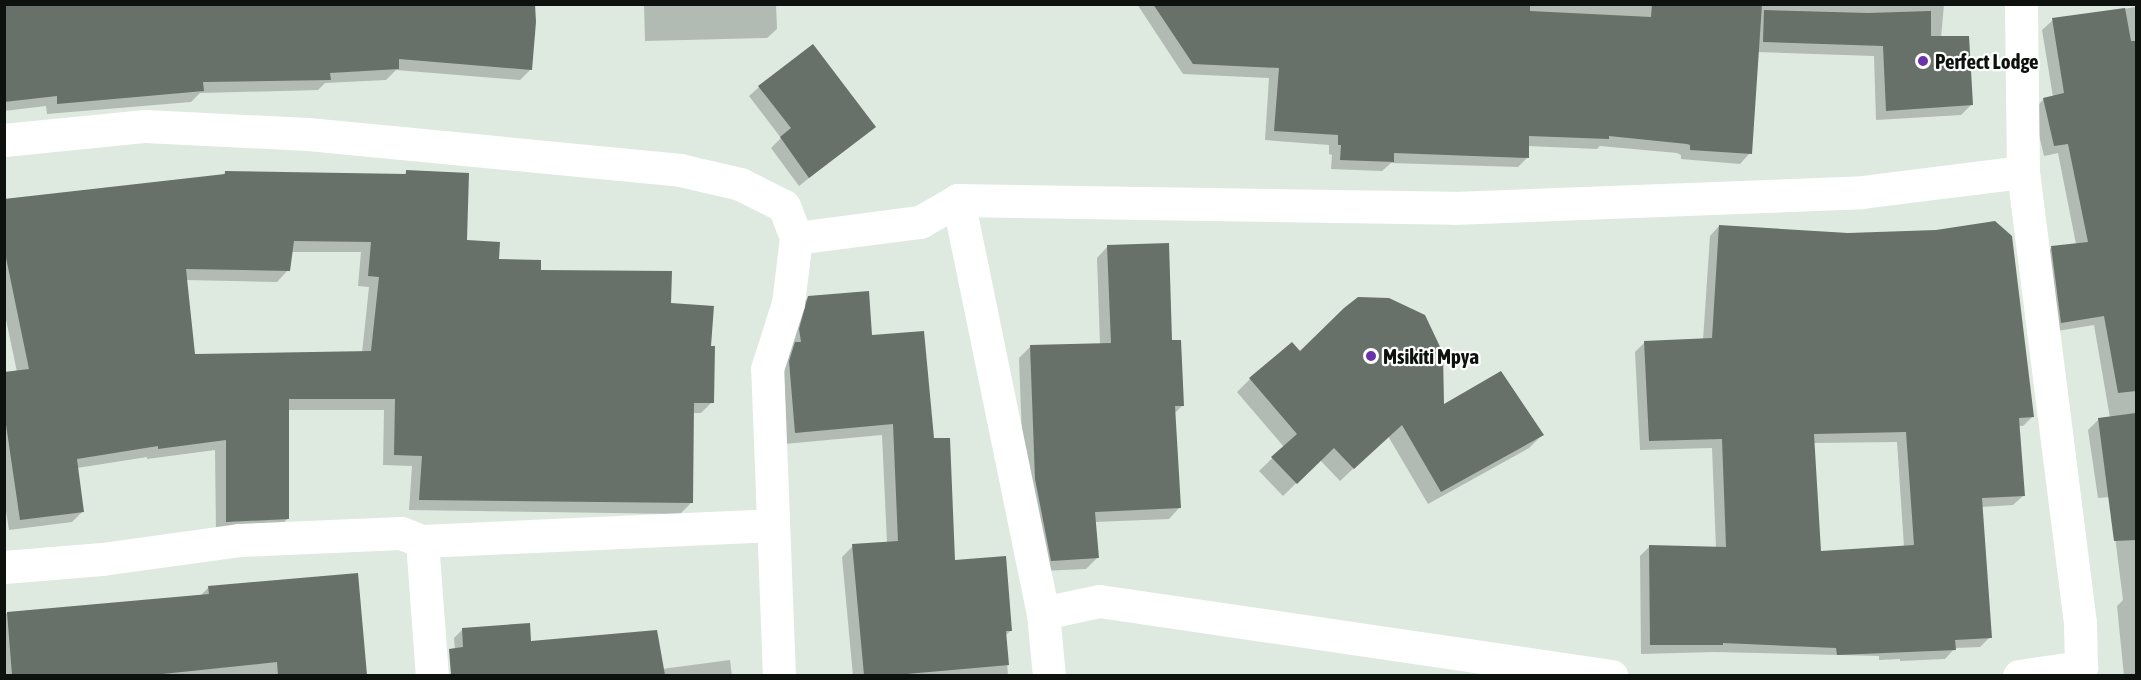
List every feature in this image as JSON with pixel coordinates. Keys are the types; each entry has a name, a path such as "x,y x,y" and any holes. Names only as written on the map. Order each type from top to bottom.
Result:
{"street":[{"path":"2019,675 2081,667 2080,622 2023,172 2021,4"},
{"path":"4,140 145,126 308,134 680,170 740,184 784,206 795,238 788,303 767,369 779,675"},
{"path":"795,238 920,222 958,200 1453,208 1862,192 2023,172"},
{"path":"958,200 1043,613 1049,675"},
{"path":"4,567 102,559 239,540 401,533 423,541 772,525"},
{"path":"423,541 432,675"},
{"path":"1043,613 1099,601 1612,675"}],"building":[{"path":"4,4 535,4 536,22 532,70 399,59 399,69 330,73 331,80 203,82 204,91 57,104 57,96 4,102"},
{"path":"1153,4 1530,4 1530,11 1651,17 1652,4 1762,4 1752,154 1690,150 1690,145 1687,144 1609,136 1609,139 1529,136 1529,158 1394,153 1394,162 1340,160 1341,145 1338,145 1338,135 1274,131 1279,68 1193,64"},
{"path":"2125,8 2131,41 2136,41 2136,391 2118,393 2104,316 2061,323 2051,246 2088,242 2068,144 2054,146 2043,98 2064,93 2052,18"},
{"path":"1764,10 1868,13 1931,11 1931,36 1969,36 1973,105 1886,111 1883,46 1763,42"},
{"path":"813,44 876,127 809,178 780,137 791,128 758,86"},
{"path":"406,170 469,173 467,240 500,242 499,259 541,260 541,270 672,271 671,303 714,306 711,346 715,346 714,403 694,403 693,503 419,500 422,456 394,455 395,399 289,399 289,519 226,522 226,440 158,449 158,446 77,459 84,512 20,520 4,411 4,372 29,369 4,248 4,199 225,174 225,171 406,174","holes":["294,241 371,242 368,276 379,277 371,351 195,354 186,269 290,271"]},
{"path":"1995,221 2012,236 2034,417 2019,418 2025,496 1982,498 1992,638 1955,640 1956,650 1837,655 1836,648 1723,643 1723,645 1650,645 1649,545 1726,547 1722,439 1649,441 1644,341 1712,338 1719,225 1848,233 1936,230","holes":["1906,432 1914,545 1821,551 1814,434"]},
{"path":"1169,243 1172,340 1181,340 1184,406 1175,406 1181,508 1095,512 1099,558 1051,561 1035,479 1030,345 1111,343 1107,245"},
{"path":"869,291 872,335 924,331 934,438 950,438 955,560 1006,556 1012,631 1006,631 1009,665 895,675 864,675 852,544 898,541 893,424 795,433 789,361 795,342 801,342 799,329 808,296"},
{"path":"1358,297 1389,298 1425,315 1443,353 1444,404 1501,371 1544,435 1441,492 1402,425 1354,469 1334,448 1297,484 1271,457 1297,434 1249,378 1292,342 1300,351"},
{"path":"2136,413 2136,540 2114,541 2098,418"},
{"path":"358,573 367,675 278,675 277,662 153,675 12,675 7,612 209,594 208,586"},
{"path":"530,623 531,641 657,630 665,675 451,675 449,649 463,647 462,628"}],"place":[{"name":"Perfect Lodge","path":"1923,61"},
{"name":"Msikiti Mpya","path":"1371,356"}]}
